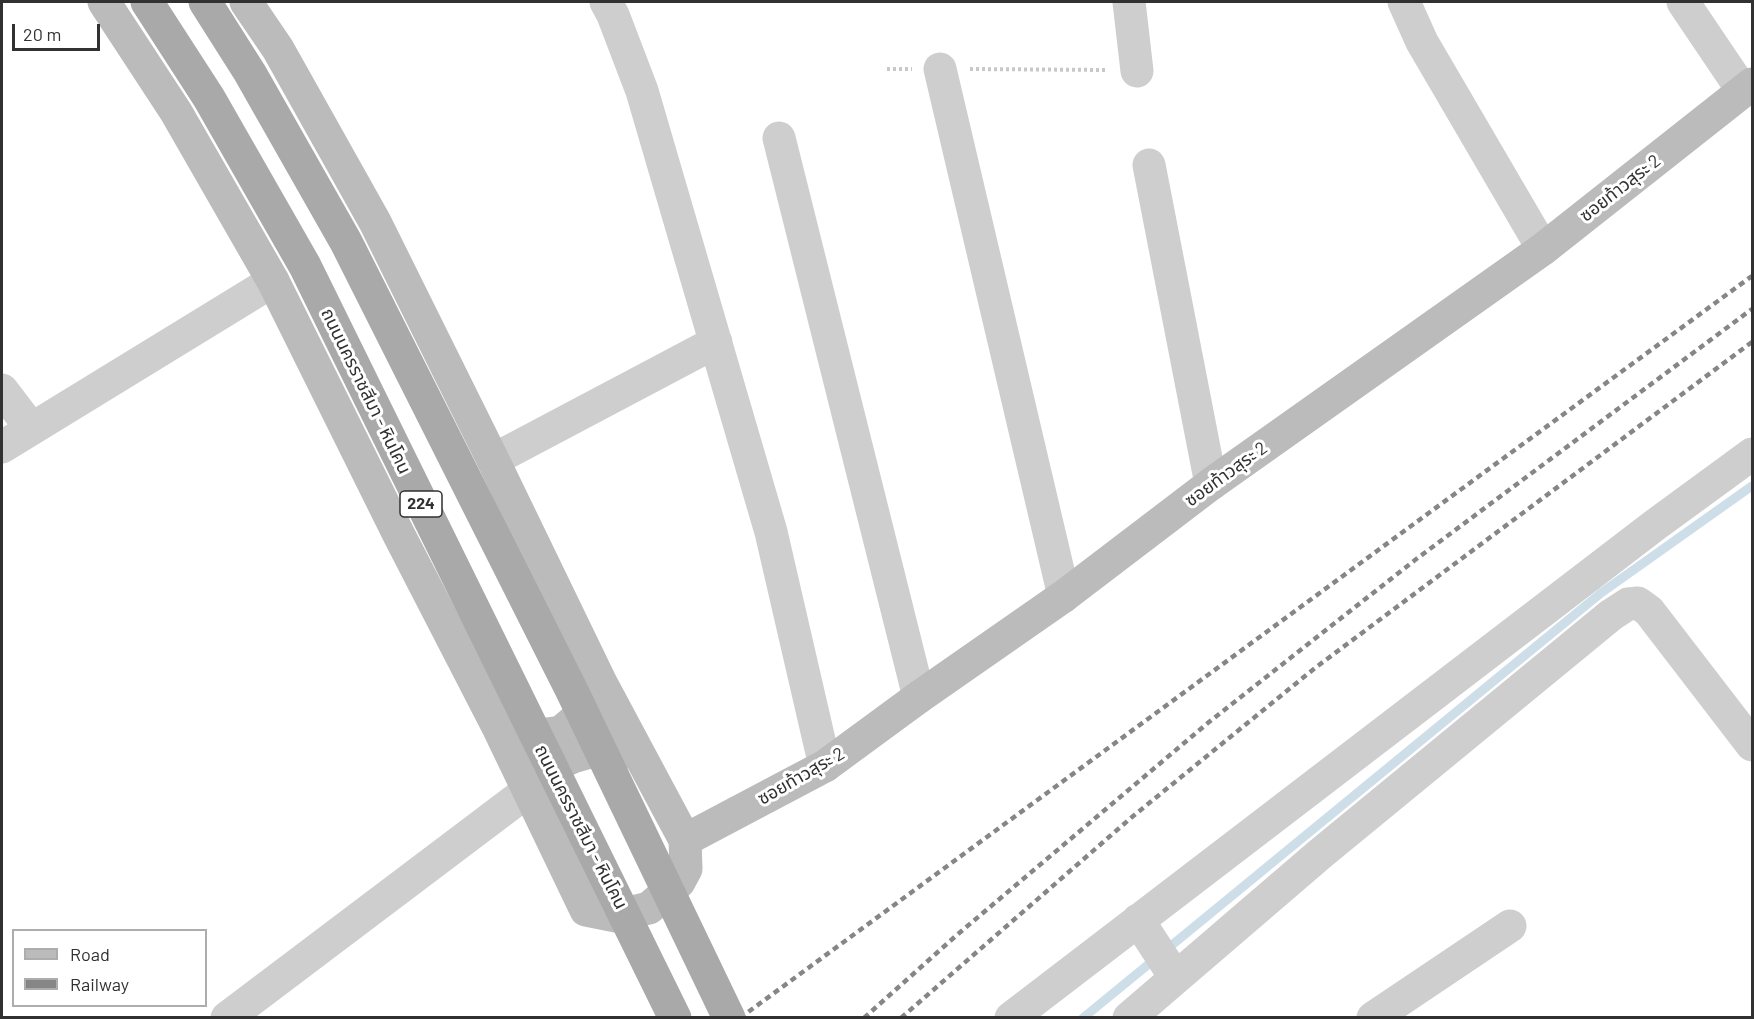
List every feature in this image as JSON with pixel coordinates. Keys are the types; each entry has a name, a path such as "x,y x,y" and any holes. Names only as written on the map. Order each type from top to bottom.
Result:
{"main road":[{"path":"104,2 176,112 273,281 399,535 499,729 586,910 616,916 649,908 680,882 686,869 685,840 600,681 494,460 375,222 278,49 246,2"},
{"name":"ถนนนครราชสีมา - หินโคน","path":"147,2 209,98 305,266 675,1017"},
{"path":"205,2 250,73 346,242 571,689 729,1017"},
{"name":"ซอยท้าวสุระ 2","path":"685,840 825,766 1064,596 1211,484 1543,249 1748,88"},
{"path":"499,729 525,737 561,732 588,709 600,681"},
{"path":"529,790 553,766 573,757 607,747 641,755"}],"street":[{"path":"606,2 614,15 642,91 771,532 825,766"},
{"path":"1129,2 1137,71"},
{"path":"1404,2 1422,42 1543,249"},
{"path":"1683,2 1748,88"},
{"path":"940,69 1064,596"},
{"path":"779,138 919,697"},
{"path":"1149,165 1211,484"},
{"path":"2,447 273,281"},
{"path":"494,460 716,342"},
{"path":"2,390 32,428"},
{"path":"1011,1017 1144,928 1655,525 1752,454"},
{"path":"1129,1017 1172,972 1320,854 1611,615 1628,604 1638,603 1649,611 1752,746"},
{"path":"227,1017 529,790"},
{"path":"1373,1017 1510,926"},
{"path":"1144,928 1172,972"}],"path":[{"path":"887,69 1137,71"}],"waterway":[{"path":"1083,1018 1601,593 1752,486"}],"railway":[{"path":"740,1018 1752,276"},
{"path":"864,1018 958,934 1209,722 1415,560 1752,309"},
{"path":"901,1018 1132,817 1315,668 1752,342"}]}
